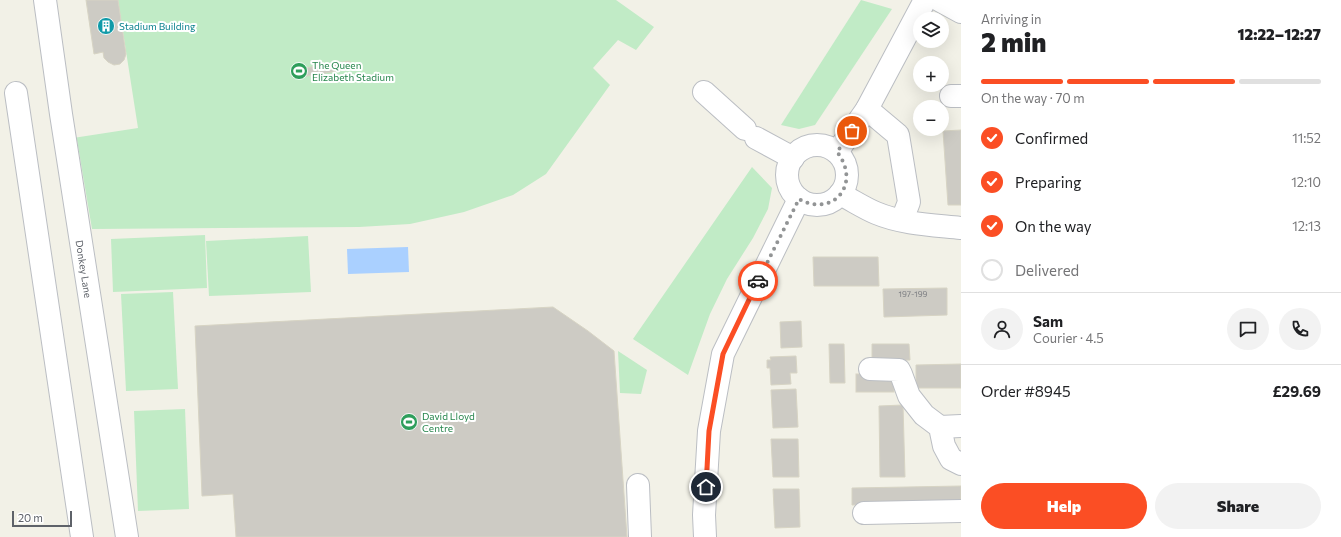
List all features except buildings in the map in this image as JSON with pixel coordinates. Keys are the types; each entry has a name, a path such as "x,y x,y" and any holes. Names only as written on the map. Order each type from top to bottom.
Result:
{"street":[{"name":"Donkey Lane","path":"45,0 61,114 127,537"},
{"path":"837,152 867,109 925,0"},
{"path":"939,0 961,12"},
{"path":"704,92 751,133 793,158"},
{"path":"16,93 82,537"},
{"path":"867,109 898,135 908,202 902,220"},
{"path":"821,145 831,148 844,160 847,170 847,181 843,191 834,200 825,204 815,205 799,199 792,192 788,182 788,172 793,158 800,150 810,146 821,145"},
{"path":"840,194 876,213 902,220 961,228"},
{"path":"705,537 704,515 709,431 723,354 799,199"},
{"path":"870,369 899,370 902,374 909,396 924,415 940,427 961,426"},
{"path":"940,427 944,446 951,459 961,464"},
{"path":"638,485 640,537"},
{"path":"864,512 961,511"}],"green space":[{"path":"118,0 616,0 654,27 636,50 618,40 593,68 610,85 546,174 513,195 464,212 410,224 359,227 92,229 77,140 73,138 138,128"},
{"path":"861,0 892,9 815,125 799,129 781,125"},
{"path":"752,167 772,188 768,209 753,238 727,279 710,314 688,375 633,339"},
{"path":"205,235 207,288 113,292 111,239"},
{"path":"308,236 311,292 209,296 206,241"},
{"path":"173,292 178,389 126,391 121,294"},
{"path":"618,351 647,370 641,394 620,393"},
{"path":"185,409 189,509 138,511 134,411"}],"water":[{"path":"408,247 409,272 348,274 347,249"}],"way so far":[{"path":"758,281 799,199 815,205 825,204 834,200 843,191 847,181 847,170 844,160 837,152 852,131"}],"place":[{"name":"Stadium Building","path":"106,26"},
{"name":"The Queen Elizabeth Stadium","path":"299,71"},
{"name":"David Lloyd Centre","path":"409,422"}],"route":[{"path":"706,487 709,431 723,354 758,281"}]}
